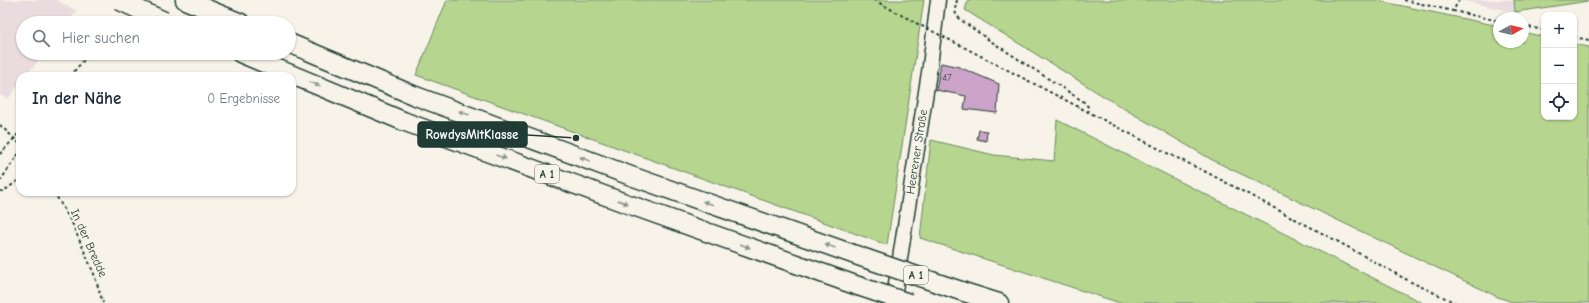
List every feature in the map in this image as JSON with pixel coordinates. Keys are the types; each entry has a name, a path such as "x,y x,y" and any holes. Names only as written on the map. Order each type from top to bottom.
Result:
{"highway":[{"path":"118,0 153,16"},
{"path":"185,0 224,16"},
{"name":"A 1","path":"296,46 413,95 631,176 867,259 999,303"},
{"name":"A 1","path":"257,60 286,72"},
{"name":"A 1","path":"296,76 403,121 618,200 909,303"}],"main road":[{"name":"Heerener Straße","path":"893,303 930,66 938,0"}],"path":[{"path":"874,0 1335,240 1409,281 1456,303"},
{"path":"957,0 955,9 956,15 961,20 1002,49 1084,102 1089,108 1088,112"},
{"path":"1404,0 1493,19"},
{"path":"1453,11 1459,0"},
{"path":"1529,27 1541,29"},
{"path":"1577,38 1589,40"},
{"path":"73,72 84,60"},
{"path":"0,125 16,140"},
{"path":"0,154 16,136"},
{"path":"0,182 16,158"},
{"path":"0,191 4,191 16,182"},
{"name":"In der Bredde","path":"56,196 72,222 94,274 103,303"}],"shaded area":[{"path":"0,0 56,0 77,11 73,16 16,16 16,60 39,60 29,72 16,72 16,88 8,99 0,95"},
{"path":"1459,0 1514,0 1515,12"}],"green space":[{"path":"447,0 924,0 887,245 416,75"},
{"path":"968,0 1374,0 1493,25 1493,48 1529,48 1529,33 1541,36 1541,120 1577,120 1577,45 1589,47 1589,303 1515,303 1498,297 1214,161 1116,104 965,10"},
{"path":"1514,0 1589,0 1589,1 1515,12"},
{"path":"1057,120 1423,303 1120,303 920,238 931,140 994,155 1054,161"}],"building":[{"path":"941,63 959,67 999,84 997,113 964,109 966,96 936,90"},
{"path":"979,130 987,131 986,141 977,139"}],"place":[{"name":"RowdysMitKlasse","path":"576,138"}]}
